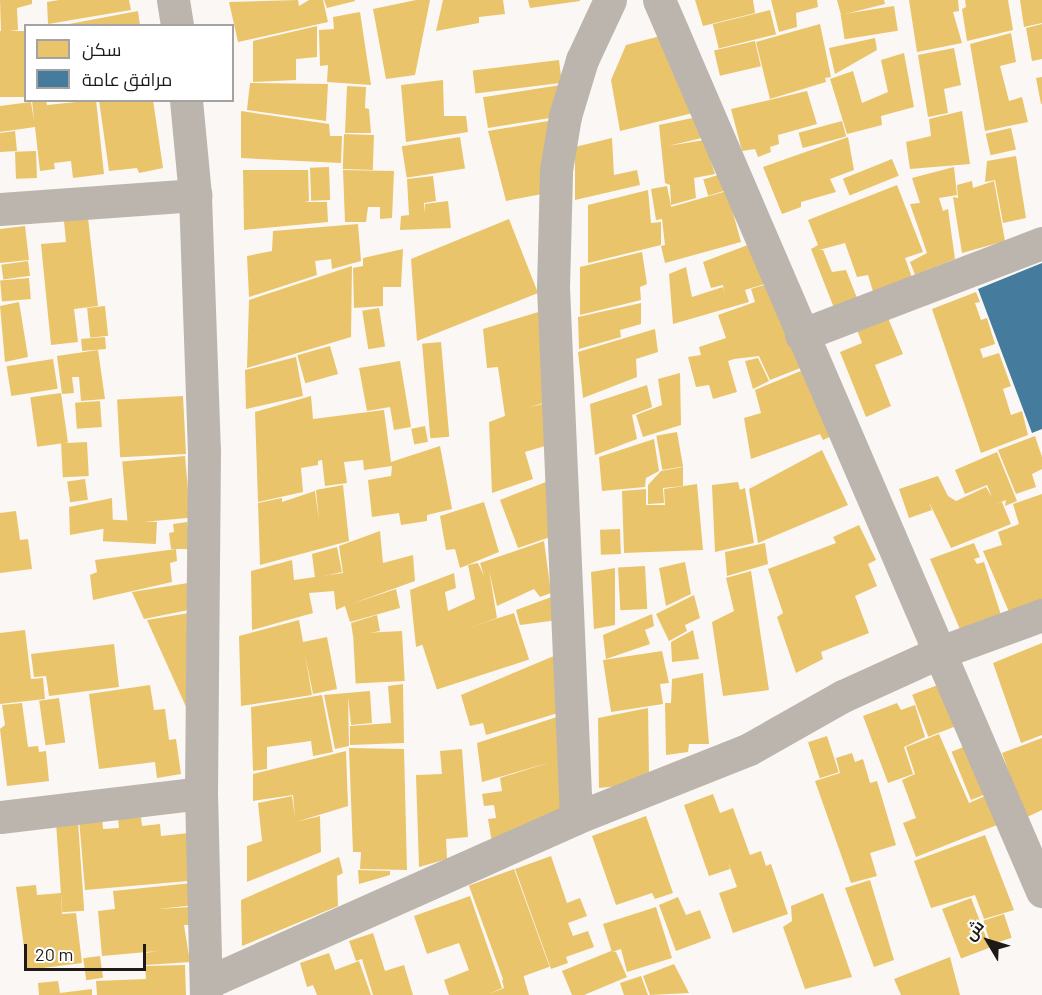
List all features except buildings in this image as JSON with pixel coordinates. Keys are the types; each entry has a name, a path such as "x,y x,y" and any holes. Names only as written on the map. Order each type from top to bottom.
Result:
{"street":[{"path":"172,0 177,24"},
{"path":"576,818 553,288 556,170 565,116 582,60 610,0"},
{"path":"658,0 1042,891"},
{"path":"186,102 195,195 204,450 201,793 206,989 576,818 740,753 843,696 938,653 1042,615"},
{"path":"0,209 195,195"},
{"path":"801,335 1042,243"},
{"path":"0,817 201,793"}]}
